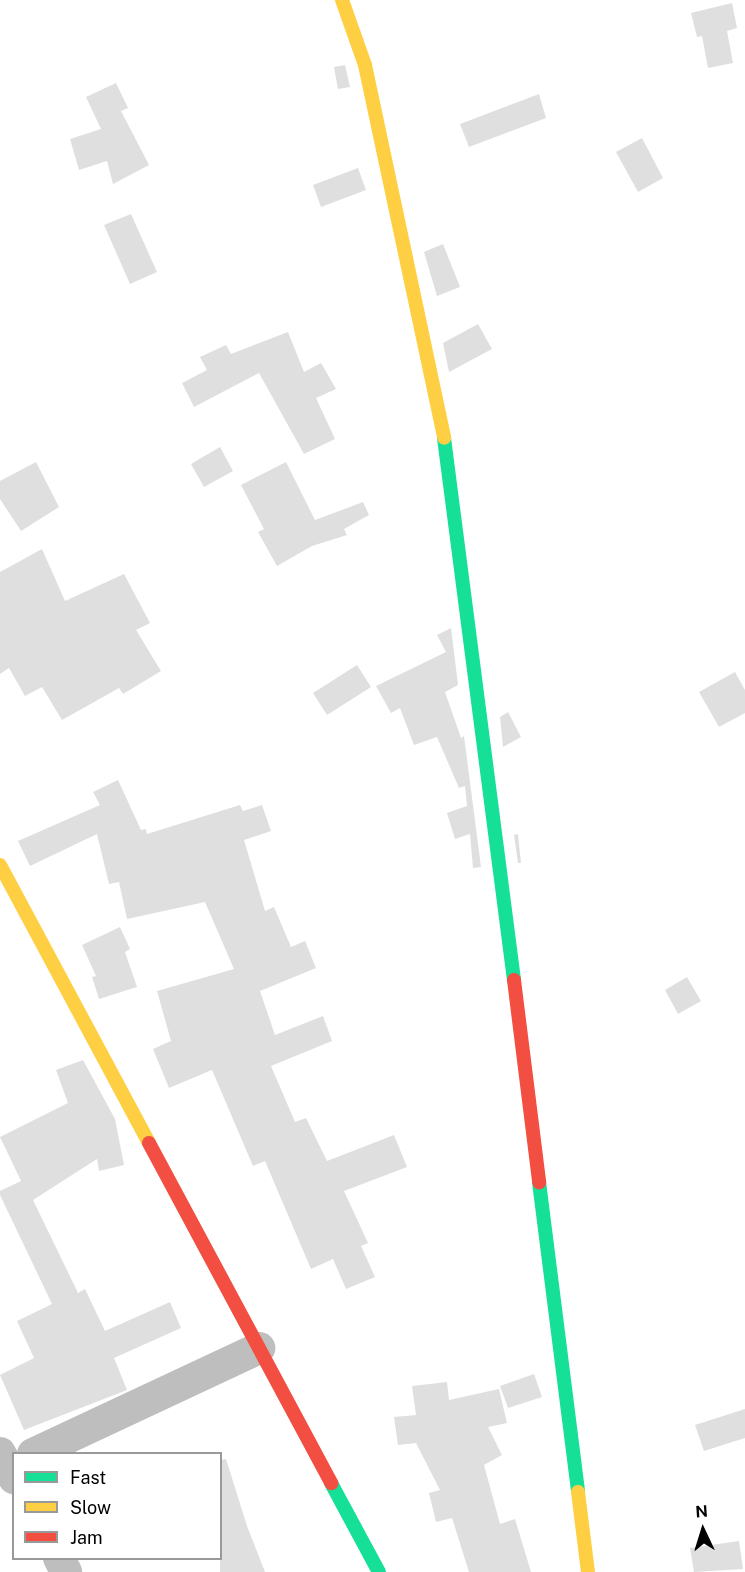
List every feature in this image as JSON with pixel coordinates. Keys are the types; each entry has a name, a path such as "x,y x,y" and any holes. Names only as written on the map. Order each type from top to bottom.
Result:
{"street":[{"path":"342,0 365,65 448,457 588,1572"},
{"path":"0,865 379,1572"},
{"path":"37,1452 259,1348"}],"building":[{"path":"732,3 737,28 727,31 733,63 708,68 702,36 697,37 691,13"},
{"path":"345,65 350,87 338,89 334,67"},
{"path":"116,83 128,108 121,111 149,165 113,184 107,161 79,170 70,139 101,129 86,97"},
{"path":"539,94 546,118 469,147 460,124"},
{"path":"642,138 663,178 638,192 616,152"},
{"path":"358,168 366,190 321,207 313,185"},
{"path":"131,214 157,272 130,284 104,225"},
{"path":"443,244 460,287 437,296 424,252"},
{"path":"478,324 492,349 449,372 443,343"},
{"path":"288,332 304,372 321,363 336,389 316,398 335,439 304,454 259,373 194,407 182,383 207,370 200,357 226,345 231,354"},
{"path":"220,447 233,471 204,487 191,464"},
{"path":"36,462 59,507 21,531 0,499 0,481"},
{"path":"286,462 315,520 363,502 369,515 344,529 347,535 312,546 277,566 258,532 264,529 241,485"},
{"path":"42,549 65,601 124,574 150,623 136,630 161,671 123,694 119,688 62,720 42,687 25,696 9,668 0,674 0,572"},
{"path":"451,628 458,685 445,692 461,738 464,736 481,867 473,868 470,834 455,839 447,813 467,806 465,786 459,788 437,737 414,745 400,708 391,713 376,686 446,652 437,635"},
{"path":"357,665 371,687 327,715 313,693"},
{"path":"735,672 745,690 745,713 719,727 699,692"},
{"path":"508,712 521,737 503,747 500,717"},
{"path":"118,780 141,830 146,829 147,834 240,805 243,811 262,805 271,831 244,840 265,911 274,907 291,947 305,941 316,968 260,991 275,1035 323,1016 332,1041 271,1066 295,1122 306,1118 327,1161 394,1135 407,1167 344,1191 368,1243 361,1246 375,1277 346,1289 333,1259 311,1269 265,1161 253,1166 212,1070 169,1088 153,1049 171,1041 157,991 234,969 205,902 127,919 119,882 109,884 97,834 30,866 18,841 100,805 93,792"},
{"path":"518,834 521,863 518,863 514,835"},
{"path":"120,927 130,949 125,952 137,987 99,999 92,977 96,976 82,945"},
{"path":"687,977 701,1001 678,1014 665,990"},
{"path":"83,1060 115,1119 124,1165 99,1171 97,1159 33,1200 78,1293 85,1289 105,1331 170,1302 181,1328 114,1358 127,1390 24,1430 0,1375 34,1358 17,1321 52,1304 0,1195 0,1191 21,1181 0,1137 68,1103 56,1070"},
{"path":"534,1374 542,1397 508,1408 500,1386"},
{"path":"447,1382 449,1400 499,1389 507,1423 488,1427 502,1455 484,1465 500,1524 515,1519 531,1572 469,1572 452,1518 436,1522 429,1493 440,1490 416,1443 398,1445 394,1417 416,1415 412,1386"},
{"path":"745,1409 745,1438 704,1451 695,1425"},
{"path":"226,1459 247,1526 265,1572 220,1572 222,1460"},
{"path":"739,1541 743,1569 694,1572 690,1548"}],"traffic: fast":[{"path":"444,438 514,980"},
{"path":"539,1182 578,1492"},
{"path":"331,1483 379,1572"}],"traffic: slow":[{"path":"342,0 365,65 444,438"},
{"path":"0,865 149,1143"},
{"path":"578,1492 588,1572"}],"traffic: jam":[{"path":"514,980 539,1182"},
{"path":"149,1143 331,1483"}]}
